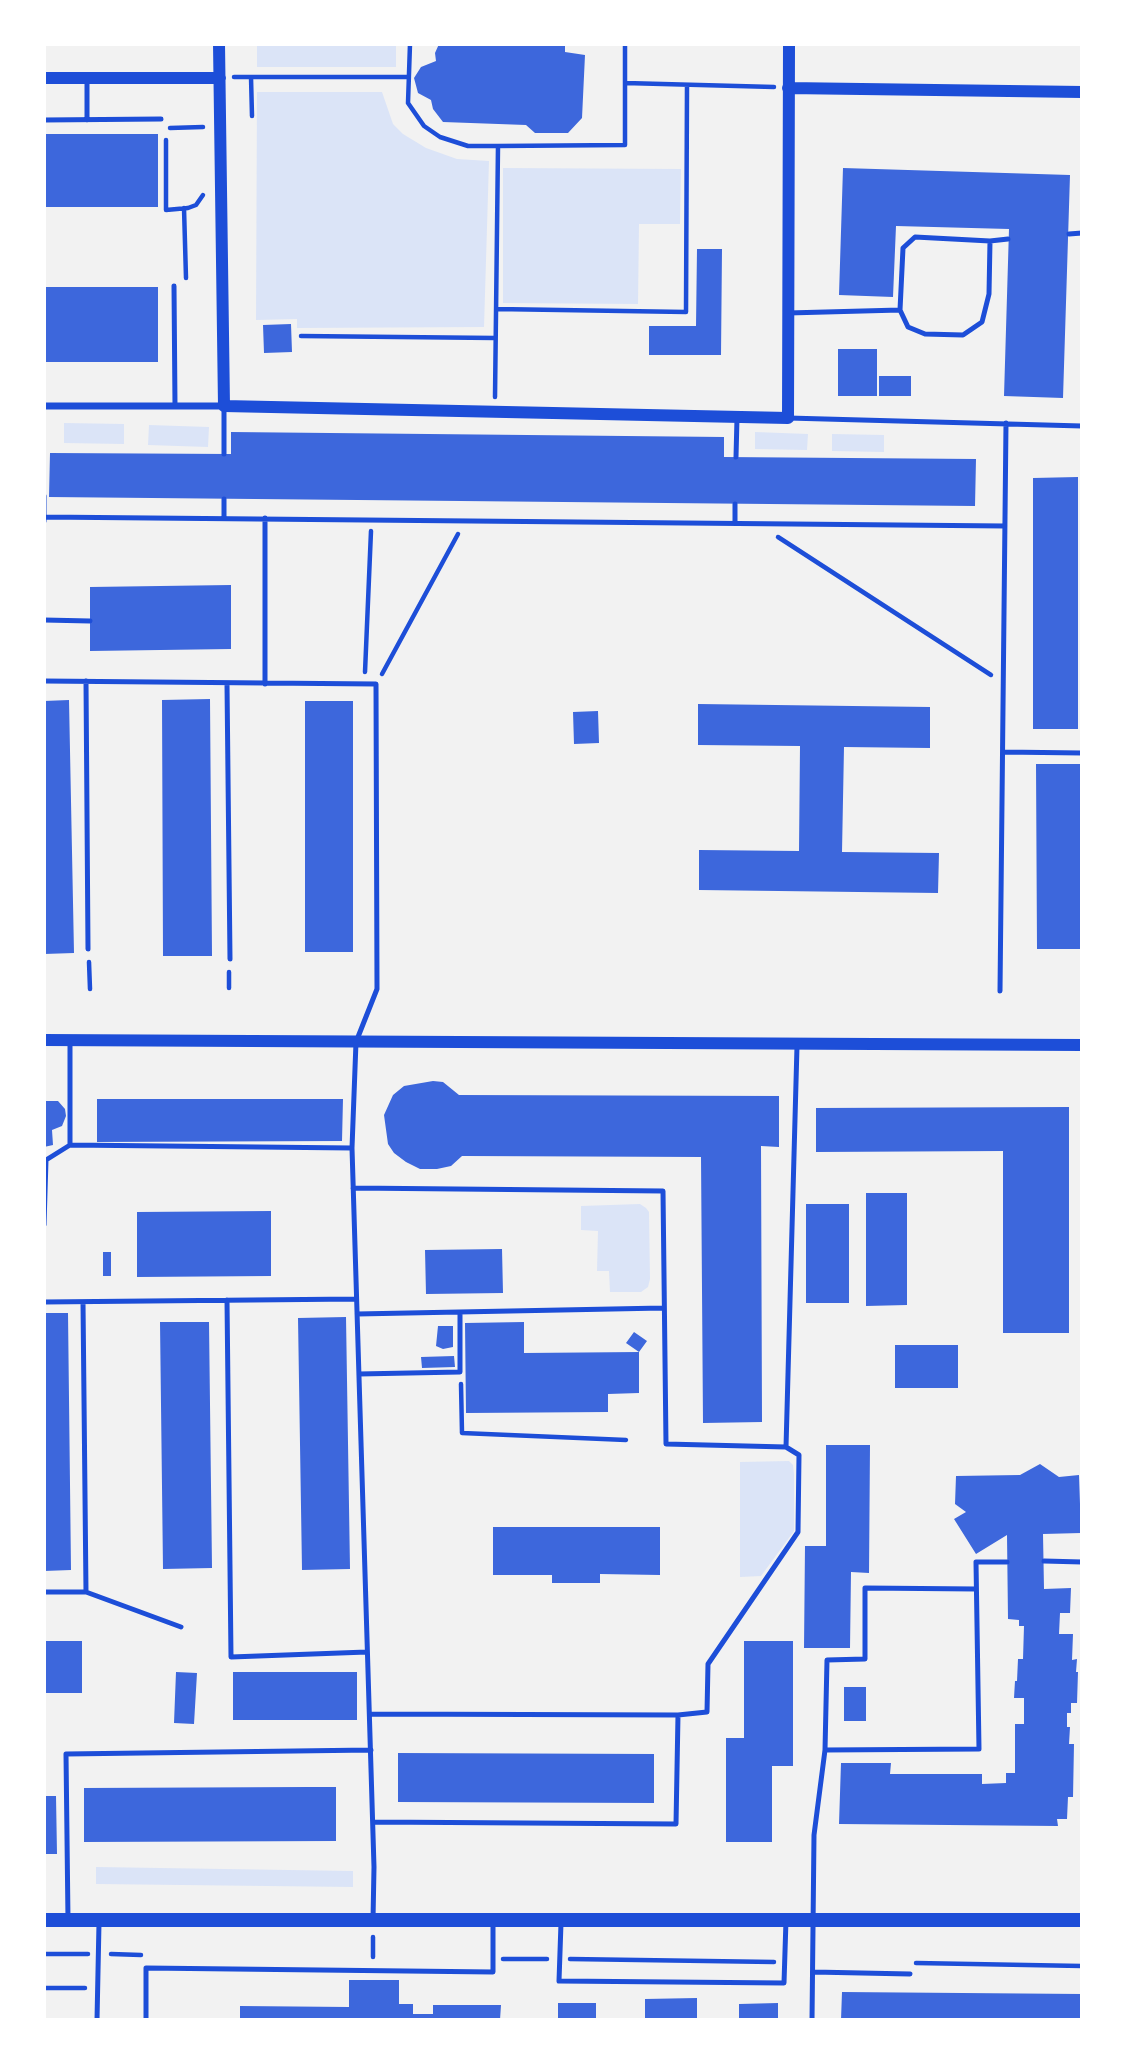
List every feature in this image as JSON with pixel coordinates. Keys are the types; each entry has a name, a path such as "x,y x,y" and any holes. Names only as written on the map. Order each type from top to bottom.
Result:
{"main road":[{"path":"44,1920 1082,1920"}],"street":[{"path":"219,44 224,406"},
{"path":"44,406 224,406 788,418 789,44"},
{"path":"44,78 220,78"},
{"path":"788,88 1082,92"},
{"path":"44,1040 1082,1045"}],"lane":[{"path":"86,78 87,120"},
{"path":"44,120 161,120"},
{"path":"1069,234 1082,233"},
{"path":"990,241 989,293 982,321 963,335 925,334 908,327 900,310 904,248 915,237 990,241 1009,239"},
{"path":"174,286 175,406"},
{"path":"788,313 900,310"},
{"path":"224,406 224,454"},
{"path":"736,457 737,418"},
{"path":"788,418 1082,426"},
{"path":"1000,990 1006,423"},
{"path":"44,496 44,519 224,518 1005,526"},
{"path":"224,499 224,518"},
{"path":"735,523 736,504"},
{"path":"265,519 265,684"},
{"path":"44,620 90,621"},
{"path":"44,681 376,684 377,989 356,1042 352,1148 373,1822 373,1920"},
{"path":"86,681 88,949"},
{"path":"227,684 230,958"},
{"path":"1003,752 1082,753"},
{"path":"70,1040 70,1145"},
{"path":"786,1447 797,1043"},
{"path":"44,1225 46,1160 70,1145 352,1148"},
{"path":"353,1188 663,1191 666,1444 786,1447 799,1455 798,1532 708,1664 707,1712 678,1715 370,1714"},
{"path":"44,1302 356,1299"},
{"path":"227,1300 231,1657 367,1652"},
{"path":"83,1302 86,1592"},
{"path":"357,1314 663,1308"},
{"path":"359,1374 460,1372 460,1312"},
{"path":"1044,1561 1082,1562"},
{"path":"825,1750 979,1749 976,1562 1007,1562"},
{"path":"812,2020 814,1835 825,1750 827,1660 865,1659 865,1588 976,1589"},
{"path":"44,1592 86,1592 181,1627"},
{"path":"373,1822 676,1824 678,1715"},
{"path":"68,1920 66,1754 371,1750"},
{"path":"97,2020 100,1920"},
{"path":"146,2020 146,1968 493,1972 493,1920"},
{"path":"561,1920 559,1982 784,1983 786,1920"},
{"path":"813,1972 910,1975"}],"path":[{"path":"410,44 408,103 425,125 440,137 468,146 625,145 625,44"},
{"path":"220,78 408,76"},
{"path":"251,77 252,116"},
{"path":"625,83 788,88"},
{"path":"496,309 686,312 687,85"},
{"path":"203,117 204,136"},
{"path":"166,128 204,127"},
{"path":"166,140 166,209 196,205 202,198 203,191"},
{"path":"495,412 498,146"},
{"path":"174,286 186,285 184,208"},
{"path":"301,336 495,338"},
{"path":"365,684 371,520"},
{"path":"376,684 465,521"},
{"path":"758,523 1003,683"},
{"path":"88,949 90,989"},
{"path":"460,1372 461,1433 626,1440"},
{"path":"44,1988 98,1988"}],"shaded area":[{"path":"257,44 396,44 396,67 257,67"},
{"path":"257,92 382,92 393,124 403,134 426,148 457,159 489,161 484,327 297,328 297,319 256,320"},
{"path":"503,168 681,169 680,224 639,224 638,304 503,303"},
{"path":"64,423 124,424 124,444 64,443"},
{"path":"149,425 209,427 208,447 148,445"},
{"path":"755,432 808,434 807,450 755,449"},
{"path":"832,434 884,435 884,452 832,451"},
{"path":"640,1204 649,1212 648,1287 641,1292 610,1292 609,1271 597,1271 598,1231 581,1230 581,1206"},
{"path":"789,1461 793,1465 794,1474 794,1531 761,1576 740,1577 740,1462"},
{"path":"96,1867 353,1871 353,1887 96,1884"}],"building":[{"path":"439,44 565,44 565,52 585,55 582,118 568,133 535,133 526,125 443,122 433,109 431,100 418,93 414,78 421,67 436,61 435,53"},
{"path":"44,134 158,134 158,207 44,207"},
{"path":"843,168 1070,175 1063,398 1004,396 1009,229 896,226 893,297 839,295"},
{"path":"697,249 722,249 721,355 649,355 649,326 696,326"},
{"path":"44,287 158,287 158,362 44,362"},
{"path":"291,324 292,352 264,353 263,325"},
{"path":"838,349 877,349 877,396 838,396"},
{"path":"879,376 911,376 911,396 879,396"},
{"path":"231,432 724,437 724,457 976,459 975,506 49,497 50,453 231,454"},
{"path":"1078,477 1078,729 1033,729 1033,478"},
{"path":"231,585 231,649 90,651 90,587"},
{"path":"210,699 212,956 163,956 162,700"},
{"path":"69,700 74,953 44,954 44,701"},
{"path":"305,701 353,701 353,952 305,952"},
{"path":"698,704 930,707 930,748 844,747 842,852 939,853 938,893 699,890 699,850 799,851 800,746 698,745"},
{"path":"598,711 599,743 574,744 573,712"},
{"path":"1036,764 1081,764 1081,949 1037,949"},
{"path":"443,1082 459,1095 779,1096 779,1147 761,1146 762,1422 703,1423 701,1157 462,1156 451,1166 420,1169 394,1153 388,1144 384,1115 393,1095 404,1086"},
{"path":"97,1099 343,1099 342,1141 97,1142"},
{"path":"44,1101 58,1101 65,1109 66,1116 62,1126 52,1130 53,1145 44,1147"},
{"path":"1069,1107 1069,1333 1003,1333 1003,1151 816,1152 816,1108"},
{"path":"866,1193 907,1193 907,1305 866,1306"},
{"path":"806,1204 849,1204 849,1303 806,1303"},
{"path":"271,1211 271,1276 137,1277 137,1212"},
{"path":"502,1249 503,1293 426,1294 425,1250"},
{"path":"103,1252 111,1252 111,1276 103,1276"},
{"path":"44,1313 68,1313 71,1570 44,1571"},
{"path":"346,1317 350,1569 302,1570 298,1318"},
{"path":"160,1322 209,1322 212,1568 163,1569"},
{"path":"524,1322 524,1353 639,1352 639,1393 608,1394 608,1412 466,1413 465,1323"},
{"path":"438,1326 453,1326 453,1347 443,1349 436,1346"},
{"path":"634,1332 647,1341 639,1352 626,1343"},
{"path":"895,1345 958,1345 958,1388 895,1388"},
{"path":"454,1356 455,1367 422,1368 421,1357"},
{"path":"826,1445 870,1445 869,1573 851,1572 850,1648 804,1648 805,1546 826,1546"},
{"path":"1040,1464 1059,1477 1079,1475 1081,1533 1043,1534 1044,1589 1071,1588 1070,1613 1060,1613 1059,1634 1073,1634 1072,1660 1077,1659 1077,1703 1071,1703 1071,1713 1067,1713 1069,1744 1074,1744 1073,1797 1068,1797 1067,1819 1057,1819 1058,1826 839,1824 841,1763 891,1763 890,1774 982,1774 982,1784 1006,1783 1006,1773 1015,1773 1015,1724 1024,1724 1024,1698 1014,1698 1018,1659 1023,1659 1024,1626 1019,1626 1019,1620 1008,1619 1007,1535 976,1554 954,1519 966,1512 955,1504 956,1476 1020,1475"},
{"path":"493,1527 660,1527 660,1575 600,1574 600,1583 552,1583 552,1575 493,1575"},
{"path":"44,1641 82,1641 82,1693 44,1693"},
{"path":"744,1641 793,1641 793,1766 772,1766 772,1842 726,1842 726,1738 744,1738"},
{"path":"176,1672 197,1673 194,1724 174,1723"},
{"path":"233,1672 357,1672 357,1720 233,1720"},
{"path":"844,1687 866,1687 866,1721 844,1721"},
{"path":"398,1753 654,1754 654,1803 398,1802"},
{"path":"336,1787 336,1841 84,1842 84,1788"},
{"path":"44,1796 56,1796 57,1854 44,1854"},
{"path":"349,1980 399,1980 399,2004 413,2004 413,2014 433,2014 433,2005 501,2005 500,2020 240,2020 240,2006 349,2007"},
{"path":"842,1992 1082,1994 1082,2020 841,2020"},
{"path":"697,1998 697,2020 645,2020 645,1999"},
{"path":"558,2003 596,2003 596,2020 558,2020"},
{"path":"778,2003 778,2020 739,2020 739,2004"}]}
